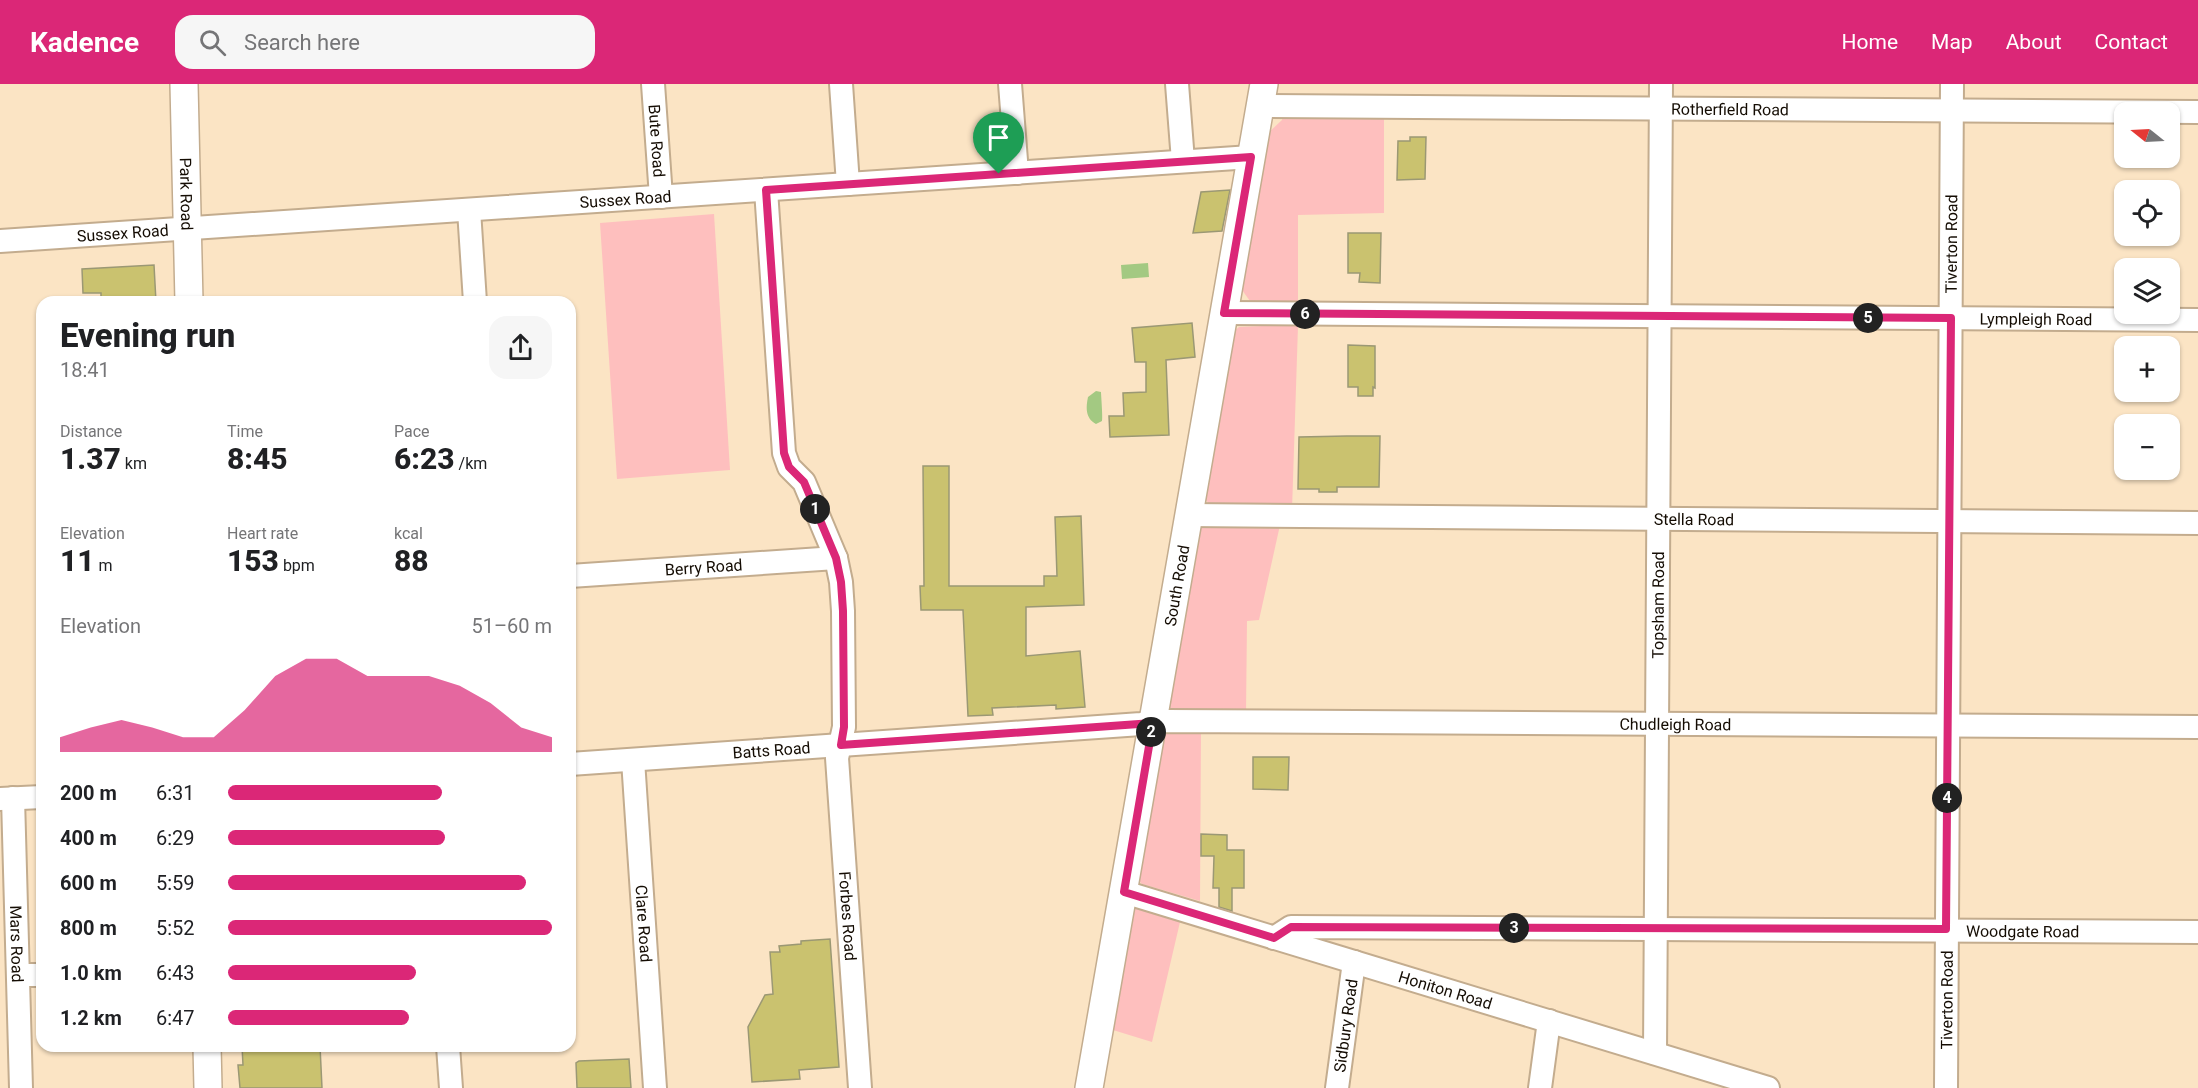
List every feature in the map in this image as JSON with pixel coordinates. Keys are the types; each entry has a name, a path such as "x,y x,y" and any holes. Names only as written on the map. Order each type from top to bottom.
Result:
{"street":[{"name":"Park Road","path":"184,84 189,296"},
{"name":"Bute Road","path":"653,84 661,197"},
{"path":"841,84 848,184"},
{"path":"1010,84 1017,173"},
{"path":"1177,84 1183,162"},
{"name":"Topsham Road","path":"1655,1053 1661,84"},
{"name":"Tiverton Road","path":"1946,1088 1952,84"},
{"name":"Rotherfield Road","path":"1262,95 1661,107 2198,112"},
{"name":"South Road","path":"1089,1088 1262,95"},
{"name":"Sussex Road","path":"0,241 1251,157"},
{"name":"Forbes Road","path":"766,190 784,453 789,467 804,482 836,558 841,582 844,727 837,758 860,1088"},
{"path":"469,210 474,296"},
{"name":"Lympleigh Road","path":"1224,313 2198,320"},
{"name":"Stella Road","path":"1188,515 2198,523"},
{"name":"Berry Road","path":"576,576 836,558"},
{"name":"Chudleigh Road","path":"1153,723 1216,721 2198,727"},
{"name":"Batts Road","path":"576,764 1153,723"},
{"name":"Clare Road","path":"633,760 656,1088"},
{"path":"7,799 36,797"},
{"name":"Mars Road","path":"7,799 18,975 21,1088"},
{"name":"Honiton Road","path":"1124,892 1655,1053 1746,1085 1768,1088"},
{"name":"Woodgate Road","path":"1274,938 1291,927 2198,932"},
{"name":"Sidbury Road","path":"1337,1088 1354,962"},
{"path":"18,975 36,975"},
{"path":"1540,1088 1549,1021"},
{"path":"207,1052 208,1088"},
{"path":"448,1052 451,1088"}],"shaded area":[{"path":"1283,114 1384,115 1384,213 1298,215 1298,305 1248,304 1250,301 1242,290 1264,154 1268,133 1282,120"},
{"path":"714,214 730,470 617,479 600,223"},
{"path":"1148,263 1149,277 1122,279 1121,265"},
{"path":"1298,326 1292,510 1210,505 1205,499 1232,333 1239,327"},
{"path":"1096,391 1101,392 1102,421 1096,424 1090,419 1087,408 1088,397"},
{"path":"1206,525 1280,525 1259,620 1247,621 1246,713 1172,711 1169,709 1199,529"},
{"path":"1201,730 1200,901 1142,884 1138,880 1164,733 1166,731"},
{"path":"1134,908 1180,922 1152,1042 1113,1030"}],"building":[{"path":"1410,137 1426,137 1425,179 1397,180 1398,141 1410,141"},
{"path":"1230,190 1222,231 1193,233 1201,192"},
{"path":"1348,233 1381,233 1380,283 1359,282 1360,273 1348,273"},
{"path":"154,265 156,296 101,296 101,293 83,293 82,269"},
{"path":"1192,323 1195,357 1166,360 1169,435 1110,437 1109,416 1124,416 1123,393 1146,392 1146,362 1135,362 1132,328"},
{"path":"1348,345 1375,346 1373,396 1358,396 1358,387 1348,387"},
{"path":"1380,436 1379,487 1337,487 1337,492 1298,489 1299,437"},
{"path":"923,466 949,466 949,586 1044,586 1044,576 1057,576 1055,517 1081,516 1084,605 1026,607 1026,656 1080,651 1085,707 1056,709 1056,705 992,708 993,715 968,716 963,610 921,610 920,586 924,586"},
{"path":"1253,757 1289,757 1288,790 1253,789"},
{"path":"1201,834 1227,835 1227,850 1244,850 1244,888 1232,888 1232,911 1219,907 1219,888 1213,888 1214,856 1201,856"},
{"path":"830,939 839,1067 799,1070 800,1079 752,1082 748,1027 765,995 773,994 770,952 780,952 779,946 801,944 801,941"},
{"path":"242,1052 320,1052 322,1088 240,1088 238,1065 243,1065"},
{"path":"629,1059 631,1088 577,1088 576,1063 579,1061"}],"route":[{"path":"1251,157 1224,313 1951,318 1946,929 1291,927 1274,938 1124,892 1153,723 841,745 844,727 841,582 836,558 804,482 789,467 784,453 766,190 999,174 1251,157"}]}
